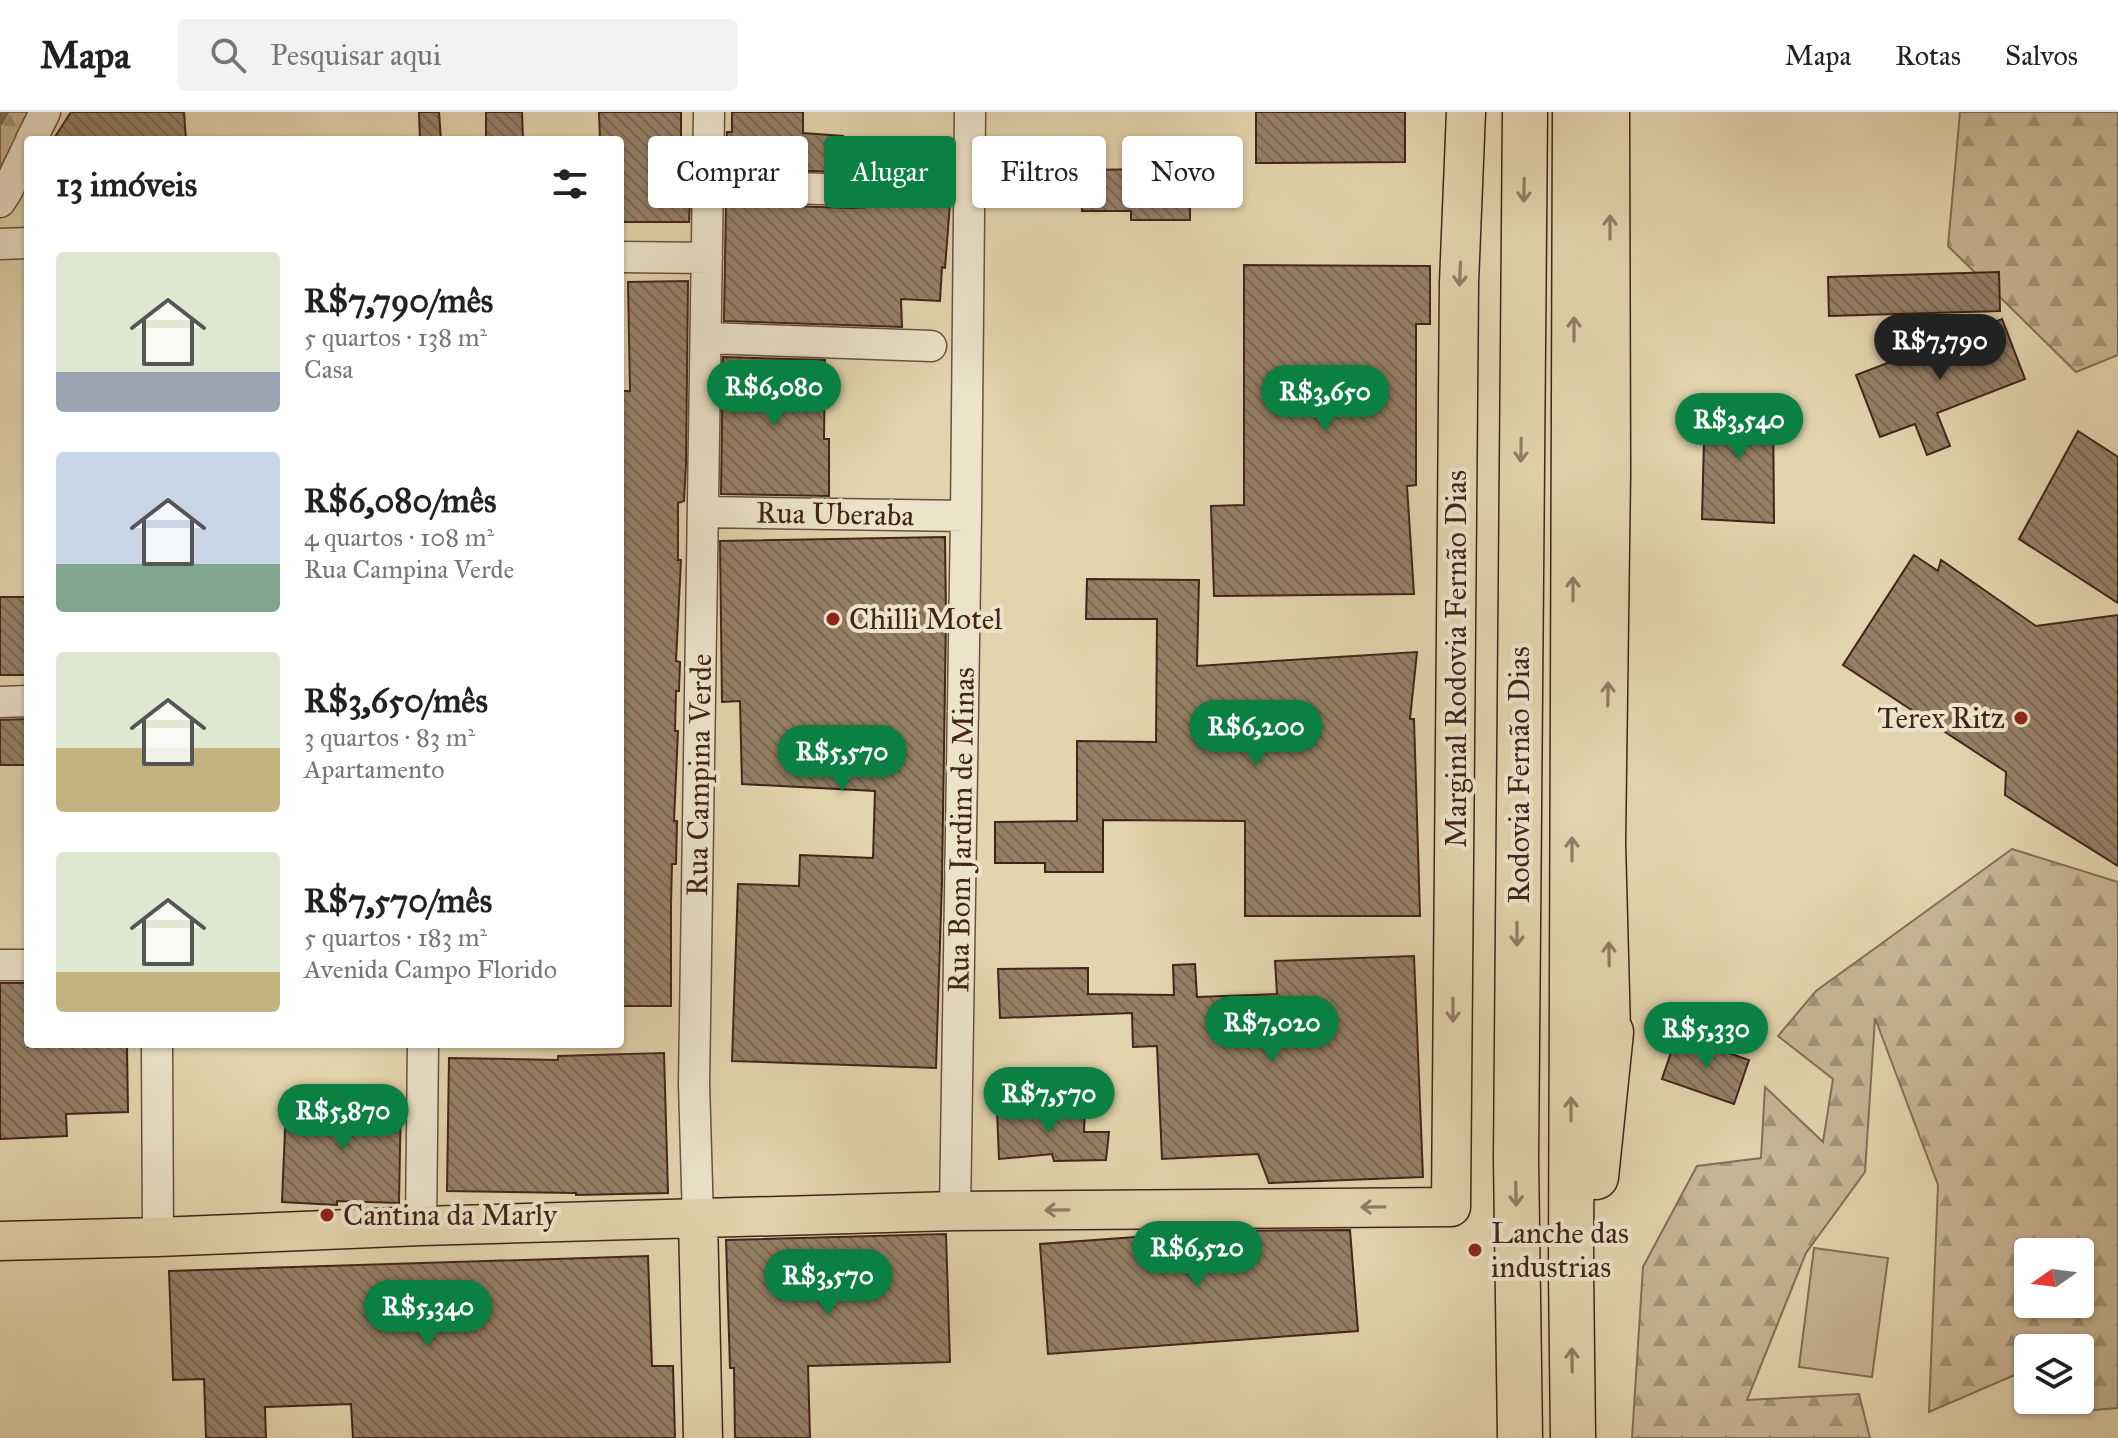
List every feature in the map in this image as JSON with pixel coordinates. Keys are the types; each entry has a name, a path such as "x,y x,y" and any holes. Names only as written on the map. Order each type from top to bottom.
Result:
{"highway":[{"name":"Rodovia Fernão Dias","path":"1520,1438 1516,1159 1525,112"},
{"name":"Rodovia Fernão Dias","path":"1573,1438 1575,112"},
{"path":"1571,1271 1593,1206 1611,1032"}],"main road":[{"name":"Marginal Rodovia Fernão Dias","path":"955,1211 1451,1207 1459,283 1466,112"},
{"path":"1610,112 1611,488 1606,843 1611,1032"},
{"path":"0,1241 955,1211"},
{"name":"Rua Campina Verde","path":"698,1219 703,1438"}],"street":[{"path":"33,136 45,112"},
{"name":"Rua Campina Verde","path":"709,112 709,136"},
{"name":"Rua Bom Jardim de Minas","path":"955,1211 970,112"},
{"path":"0,202 24,155"},
{"path":"808,188 852,190 969,184"},
{"name":"Rua Campina Verde","path":"698,1219 694,1084 708,208"},
{"path":"0,244 24,243"},
{"path":"624,257 707,258"},
{"path":"706,338 931,346"},
{"name":"Rua Uberaba","path":"703,512 966,516"},
{"path":"0,702 24,701"},
{"path":"0,965 24,965"},
{"path":"157,1048 158,1237"},
{"path":"421,1226 423,1048"}],"green space":[{"path":"4,112 30,112 0,168 0,120"},
{"path":"1960,112 2118,112 2118,355 2076,372 1948,246"},
{"path":"2012,849 2118,882 2118,1408 2094,1410 2094,1334 2014,1334 2014,1375 1929,1412 1938,1185 1875,1018 1865,1172 1806,1253 1747,1400 1859,1394 1870,1438 1632,1438 1643,1267 1697,1166 1761,1158 1765,1087 1823,1142 1833,1079 1778,1036 1816,991"},
{"path":"1814,1248 1888,1258 1872,1377 1799,1367"}],"building":[{"path":"71,112 184,112 186,136 56,136"},
{"path":"419,112 439,112 441,136 420,136"},
{"path":"486,112 522,112 523,136 486,136"},
{"path":"599,112 681,112 681,136 648,136 648,208 690,208 689,222 624,222 624,136 600,136"},
{"path":"732,112 803,112 803,133 843,136 824,136 824,171 808,171 808,136 727,136 727,132 732,132"},
{"path":"1256,112 1405,112 1405,162 1256,163"},
{"path":"1122,169 1122,208 1190,208 1190,220 1131,220 1131,211 1082,211 1082,208 1106,208 1106,170"},
{"path":"726,208 950,208 940,301 901,299 902,327 724,321"},
{"path":"1244,265 1430,266 1430,324 1416,324 1416,485 1407,486 1414,594 1214,596 1211,506 1244,505"},
{"path":"1999,272 2000,311 1829,316 1828,277"},
{"path":"688,281 686,464 684,501 678,503 678,560 681,560 676,661 680,662 679,691 676,691 675,731 678,731 674,821 677,821 676,864 672,864 671,1006 624,1006 624,391 630,391 628,282"},
{"path":"2002,319 2025,379 1937,413 1950,446 1927,455 1915,424 1880,437 1856,375"},
{"path":"723,357 825,360 824,439 829,439 829,496 721,494"},
{"path":"1705,400 1773,400 1774,523 1702,519"},
{"path":"2078,431 2118,457 2118,603 2019,539"},
{"path":"945,537 942,881 936,1068 732,1061 738,884 799,886 800,855 873,858 875,791 742,784 740,701 722,702 720,541"},
{"name":"Terex Ritz","path":"1914,555 1938,571 1941,560 2036,626 2118,615 2118,866 2005,795 2006,772 1843,665"},
{"path":"1087,579 1199,580 1197,666 1417,652 1410,719 1414,719 1420,916 1245,916 1245,821 1103,820 1103,872 1045,872 1045,863 995,863 995,822 1077,821 1077,741 1156,742 1157,619 1086,619"},
{"path":"0,597 24,597 24,675 0,675"},
{"path":"24,719 24,765 0,765 0,720"},
{"path":"1414,956 1423,1177 1269,1183 1258,1154 1162,1159 1157,1046 1133,1047 1132,1013 1000,1018 998,969 1088,968 1088,994 1174,995 1173,965 1195,964 1197,997 1277,994 1275,961"},
{"path":"0,983 24,983 24,1048 127,1048 128,1112 66,1114 67,1136 0,1139"},
{"path":"1677,1035 1749,1060 1734,1104 1662,1079"},
{"path":"664,1053 668,1193 576,1195 447,1191 449,1058 558,1060 558,1056"},
{"path":"349,1095 401,1096 399,1203 337,1201 337,1205 282,1202 286,1106 348,1109"},
{"path":"1085,1107 1084,1132 1109,1132 1106,1160 1054,1161 1052,1154 999,1159 997,1111"},
{"path":"1350,1230 1358,1331 1048,1354 1040,1244 1218,1231"},
{"path":"946,1234 950,1362 808,1366 810,1438 735,1438 726,1240"},
{"path":"648,1256 652,1366 673,1366 675,1438 353,1438 351,1404 265,1407 266,1438 206,1438 204,1379 173,1380 169,1271"}],"waterway":[{"path":"0,121 5,112"}],"place":[{"name":"Chilli Motel","path":"833,619"},
{"name":"Terex Ritz","path":"2021,718"},
{"name":"Cantina da Marly","path":"327,1215"},
{"name":"Lanche das industrias","path":"1475,1250"}]}
